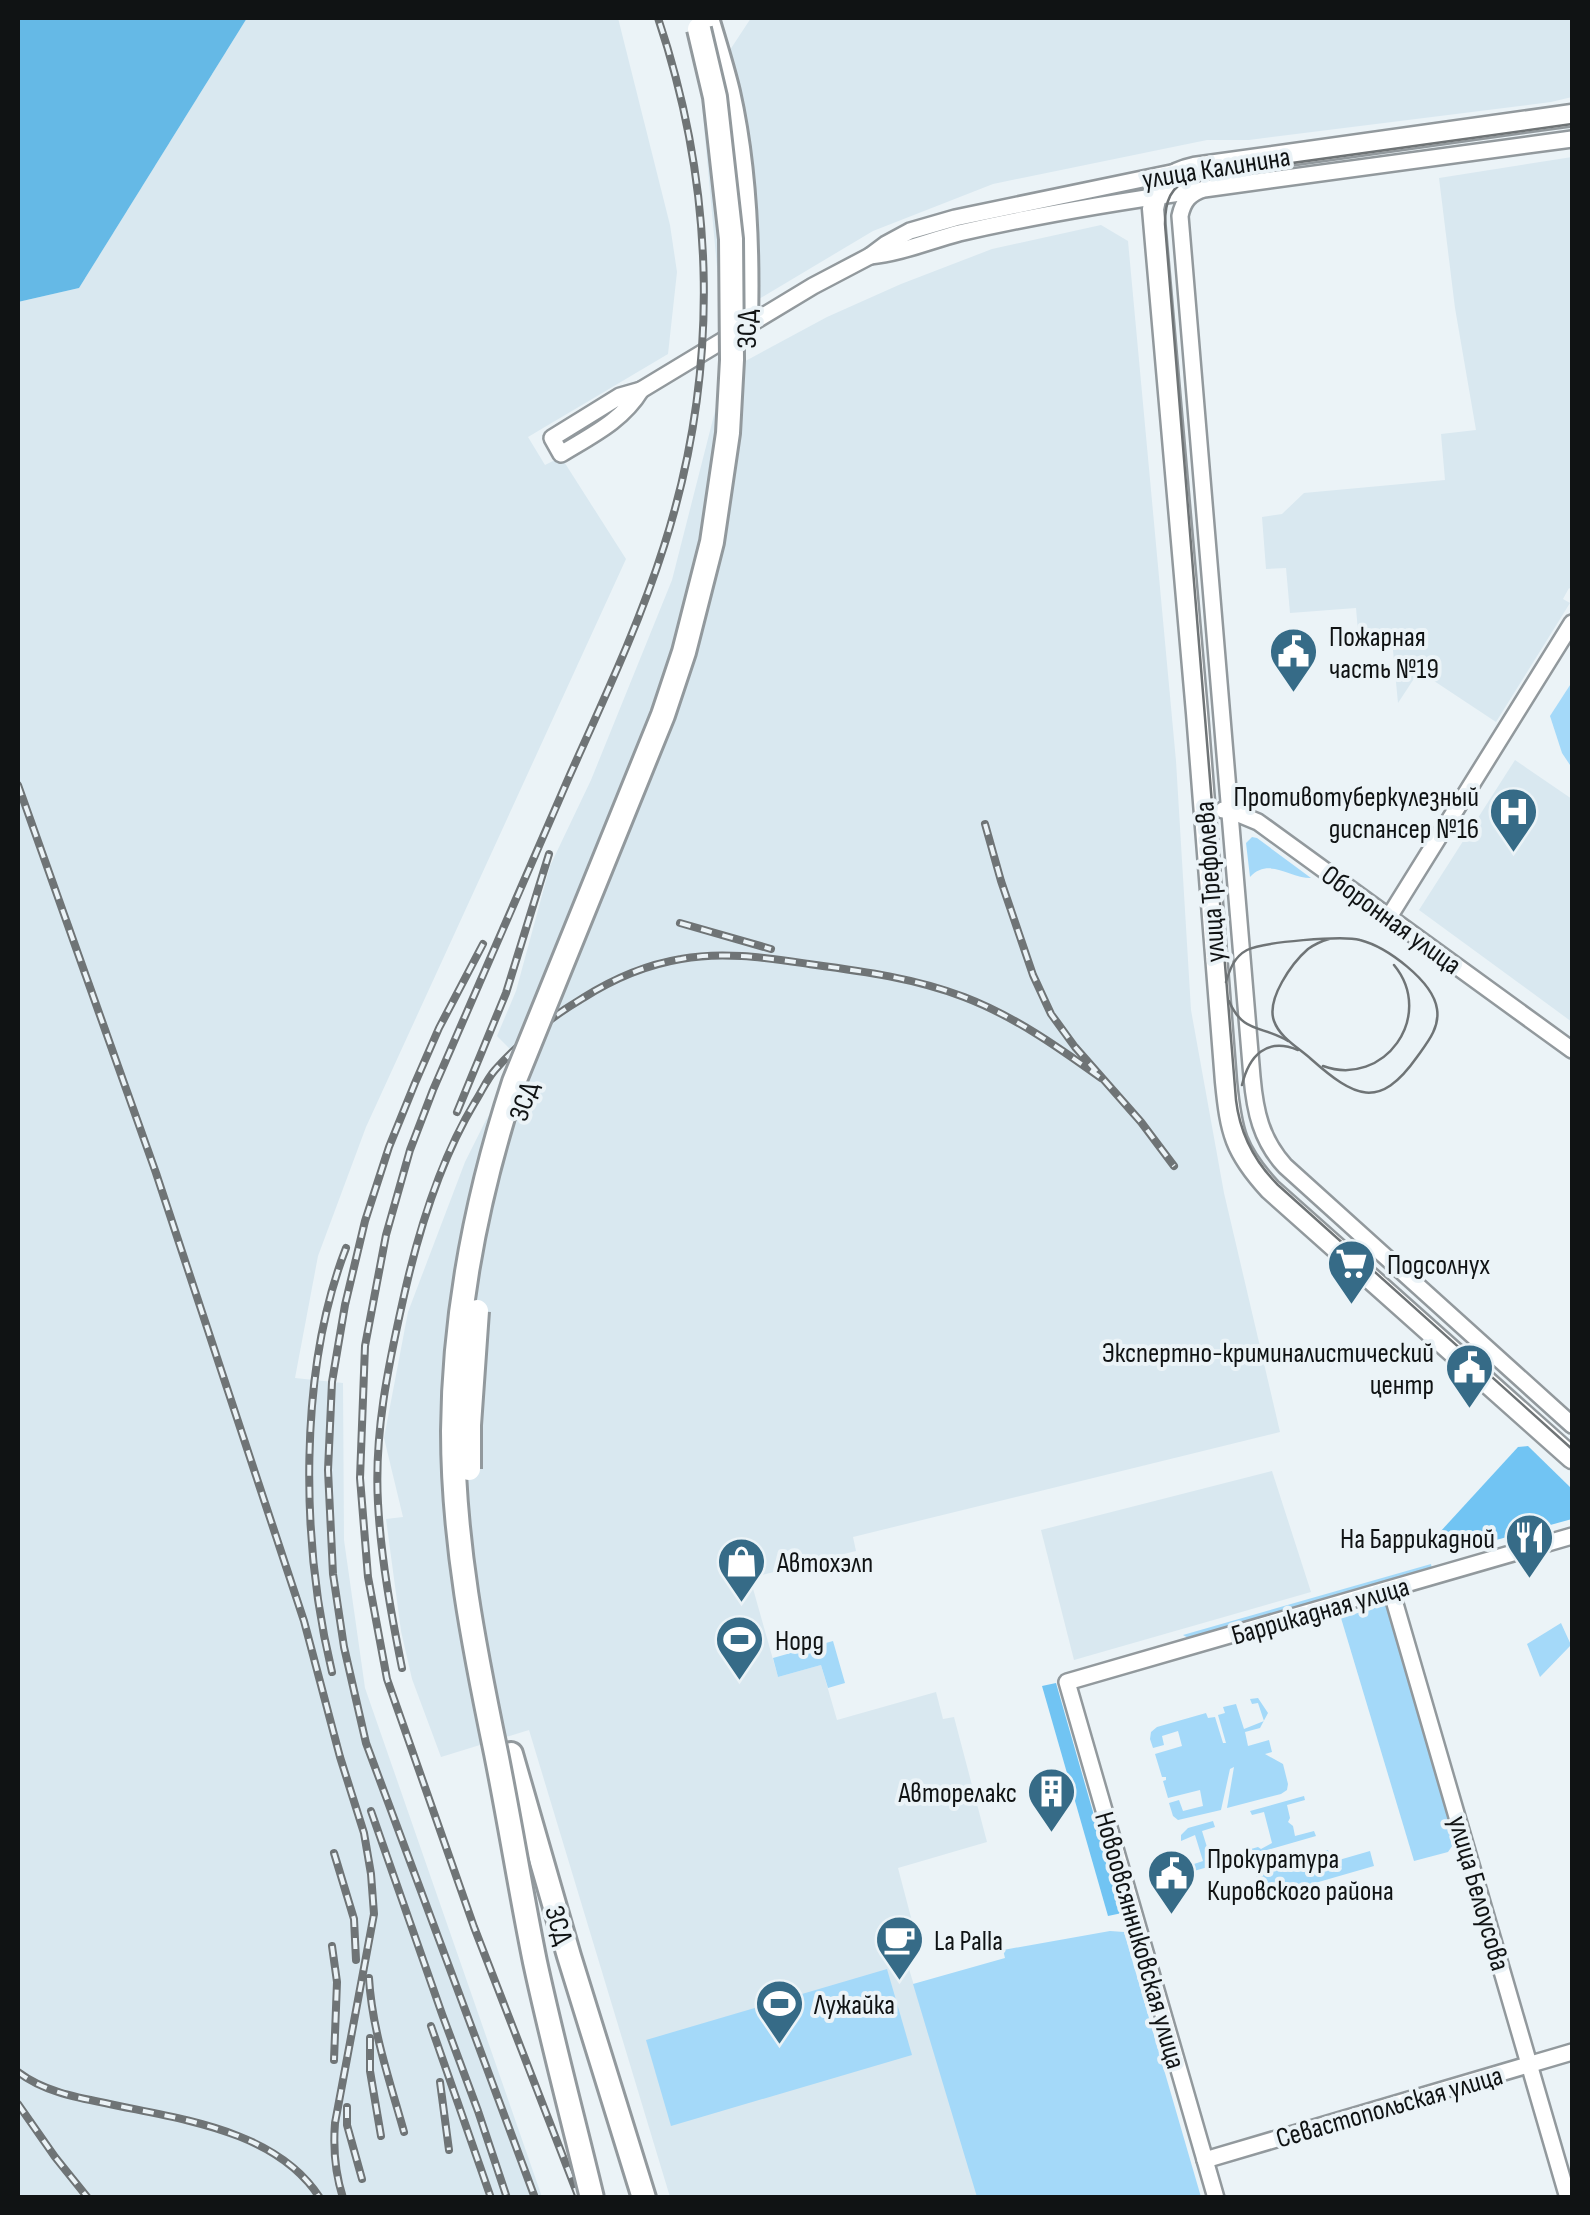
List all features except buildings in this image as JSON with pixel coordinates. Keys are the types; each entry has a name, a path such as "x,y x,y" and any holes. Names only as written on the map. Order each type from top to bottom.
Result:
{"highway":[{"name":"ЗСД","path":"592,2198 536,1963 475,1657 454,1474 454,1388 468,1261 494,1140 534,1031 663,716 684,652 720,498 732,360 731,240 715,97 698,20"},
{"name":"ЗСД","path":"644,2198 510,1754 475,1556 469,1425 474,1336 485,1248 509,1144 541,1051 675,721 697,654 724,543 745,378 746,240 743,190 728,93 698,20"}],"main road":[{"name":"улица Калинина","path":"1176,189 1572,116"},
{"name":"улица Трефолева","path":"1176,189 1153,208 1226,1082 1234,1136 1254,1171 1284,1201 1572,1458"}],"street":[{"name":"улица Калинина","path":"870,256 974,230 1176,189 1572,139"},
{"name":"улица Калинина","path":"641,390 617,420 561,454 552,438 910,231 1140,179 1176,189"},
{"name":"улица Трефолева","path":"1176,189 1252,1088 1258,1122 1274,1154 1296,1176 1572,1425"},
{"path":"1389,917 1572,623"},
{"path":"1204,812 1229,810"},
{"name":"Оборонная улица","path":"1229,810 1258,822 1572,1050"},
{"name":"Баррикадная улица","path":"1067,1682 1572,1536"},
{"name":"улица Белоусова","path":"1391,1590 1568,2198"},
{"name":"Новоовсянниковская улица","path":"1067,1682 1216,2198"},
{"name":"Севастопольская улица","path":"1205,2160 1572,2052"}],"shaded area":[{"path":"18,18 247,18 79,288 18,302"},
{"path":"247,18 618,18 670,225 677,272 668,354 528,437 545,465 561,457 626,559 366,1127 318,1256 295,1378 343,1383 344,1540 365,1688 542,2197 18,2197 18,302 79,288"},
{"path":"751,18 1572,18 1572,97 1249,140 1207,140 993,184 873,231 722,321 701,94"},
{"path":"1572,157 1572,590 1569,588 1563,599 1570,603 1496,722 1419,671 1398,703 1392,640 1359,643 1356,608 1290,613 1286,568 1266,569 1262,517 1282,514 1304,493 1445,480 1441,434 1476,430 1455,308 1439,178"},
{"path":"1101,225 1128,241 1176,761 1191,1010 1224,1193 1280,1432 853,1537 856,1551 750,1578 778,1677 821,1665 837,1720 936,1692 943,1719 954,1717 987,1842 898,1868 918,1944 903,1949 978,2197 670,2197 529,1730 441,1757 412,1679 401,1631 386,1519 403,1517 384,1438 408,1312 465,1162 486,1120 524,1063 497,1036 516,991 550,866 591,780 672,580 725,372 827,317 901,284 992,249"},
{"path":"1572,682 1572,768 1562,753 1550,716"},
{"name":"Противотуберкулезный диспансер №16","path":"1515,760 1572,799 1572,1022 1419,910"},
{"path":"1252,837 1311,878 1272,869 1257,871 1250,877 1246,843"},
{"path":"1528,1446 1572,1489 1572,1519 1449,1553 1445,1550 1440,1532 1518,1447"},
{"path":"1272,1471 1311,1592 1074,1660 1041,1530"},
{"path":"1431,1564 1432,1569 1190,1639 1183,1635"},
{"path":"1388,1604 1457,1839 1448,1852 1414,1861 1341,1618"},
{"path":"1561,1623 1571,1645 1540,1677 1527,1644"},
{"path":"833,1641 845,1683 828,1688 821,1665 778,1677 773,1658"},
{"path":"1056,1683 1122,1913 1108,1916 1042,1686"},
{"path":"1258,1698 1268,1713 1264,1721 1258,1703 1252,1704 1250,1699"},
{"path":"1236,1704 1244,1729 1264,1721 1260,1728 1245,1732 1248,1746 1269,1740 1272,1752 1265,1754 1283,1764 1287,1790 1227,1808 1234,1767 1230,1769 1221,1810 1178,1820 1173,1816 1169,1803 1179,1800 1183,1811 1203,1806 1200,1790 1168,1798 1163,1781 1166,1777 1162,1777 1155,1754 1182,1746 1178,1731 1162,1736 1164,1745 1153,1748 1151,1732 1206,1713 1208,1718 1215,1717 1226,1743 1218,1715 1225,1713 1223,1707"},
{"path":"1304,1796 1305,1800 1287,1805 1288,1822 1295,1836 1314,1831 1316,1836 1194,1871 1189,1868 1203,1861 1195,1835 1181,1841 1188,1828 1213,1821 1215,1827 1202,1831 1211,1860 1225,1859 1272,1843 1264,1812 1252,1815 1250,1811"},
{"path":"1328,1850 1332,1862 1370,1851 1374,1866 1263,1898 1255,1872"},
{"path":"1110,1931 1124,1932 1201,2197 977,2197 913,1984 1005,1958 1003,1950"},
{"name":"Лужайка","path":"887,1969 912,2055 671,2126 646,2040"}],"tram line":[{"path":"1572,124 1192,177 1178,185 1170,196 1165,224 1241,1124 1255,1157 1278,1185 1572,1449"},
{"path":"1226,982 1233,964 1247,950 1285,942 1321,939 1351,939 1360,940 1395,958 1427,987 1434,998 1437,1023 1403,1074 1378,1091 1353,1089 1340,1082 1285,1038 1274,1021 1274,1002 1288,972 1308,949 1318,943 1329,939"},
{"path":"1323,1066 1345,1070 1366,1067 1397,1043 1406,1025 1409,1005 1406,985 1394,965"},
{"path":"1229,1001 1247,1024 1288,1041"},
{"path":"1242,1085 1249,1065 1261,1052 1277,1046 1298,1050"}],"railway":[{"path":"579,2198 474,1927 387,1679 368,1577 360,1478 365,1346 386,1235 410,1150 632,634 664,546 682,480 695,414 704,281 691,149 658,18"},
{"path":"18,785 156,1173 304,1621 364,1833 374,1914 335,2123 335,2161 343,2198"},
{"path":"985,824 1033,975 1051,1014 1174,1166"},
{"path":"457,1112 506,993 549,854"},
{"path":"680,923 771,949"},
{"path":"483,944 415,1083 365,1221 332,1382 328,1470 333,1574 344,1647 366,1743 535,2198"},
{"path":"402,1668 384,1565 377,1477 383,1401 397,1325 423,1223 462,1125 492,1074 536,1031 594,991 642,969 697,957 745,956 868,973 945,990 1018,1023 1101,1078"},
{"path":"332,1672 314,1569 309,1458 319,1349 346,1248"},
{"path":"371,1811 507,2198"},
{"path":"334,1853 354,1919 356,1960"},
{"path":"332,1946 337,1982 334,2060"},
{"path":"369,1978 378,2036 404,2132"},
{"path":"431,2026 491,2198"},
{"path":"370,2038 370,2071 381,2136"},
{"path":"18,2072 59,2092 194,2122 252,2142 278,2156 320,2198"},
{"path":"440,2082 449,2150"},
{"path":"18,2104 88,2198"},
{"path":"347,2107 347,2125 362,2179"}],"place":[{"name":"Пожарная часть №19","path":"1294,694"},
{"name":"Противотуберкулезный диспансер №16","path":"1514,854"},
{"name":"Подсолнух","path":"1352,1306"},
{"name":"Экспертно-криминалистический центр","path":"1469,1410"},
{"name":"На Баррикадной","path":"1530,1580"},
{"name":"Автохэлп","path":"742,1604"},
{"name":"Норд","path":"740,1682"},
{"name":"Авторелакс","path":"1052,1834"},
{"name":"Прокуратура Кировского района","path":"1172,1916"},
{"name":"La Palla","path":"899,1982"},
{"name":"Лужайка","path":"779,2046"}]}
